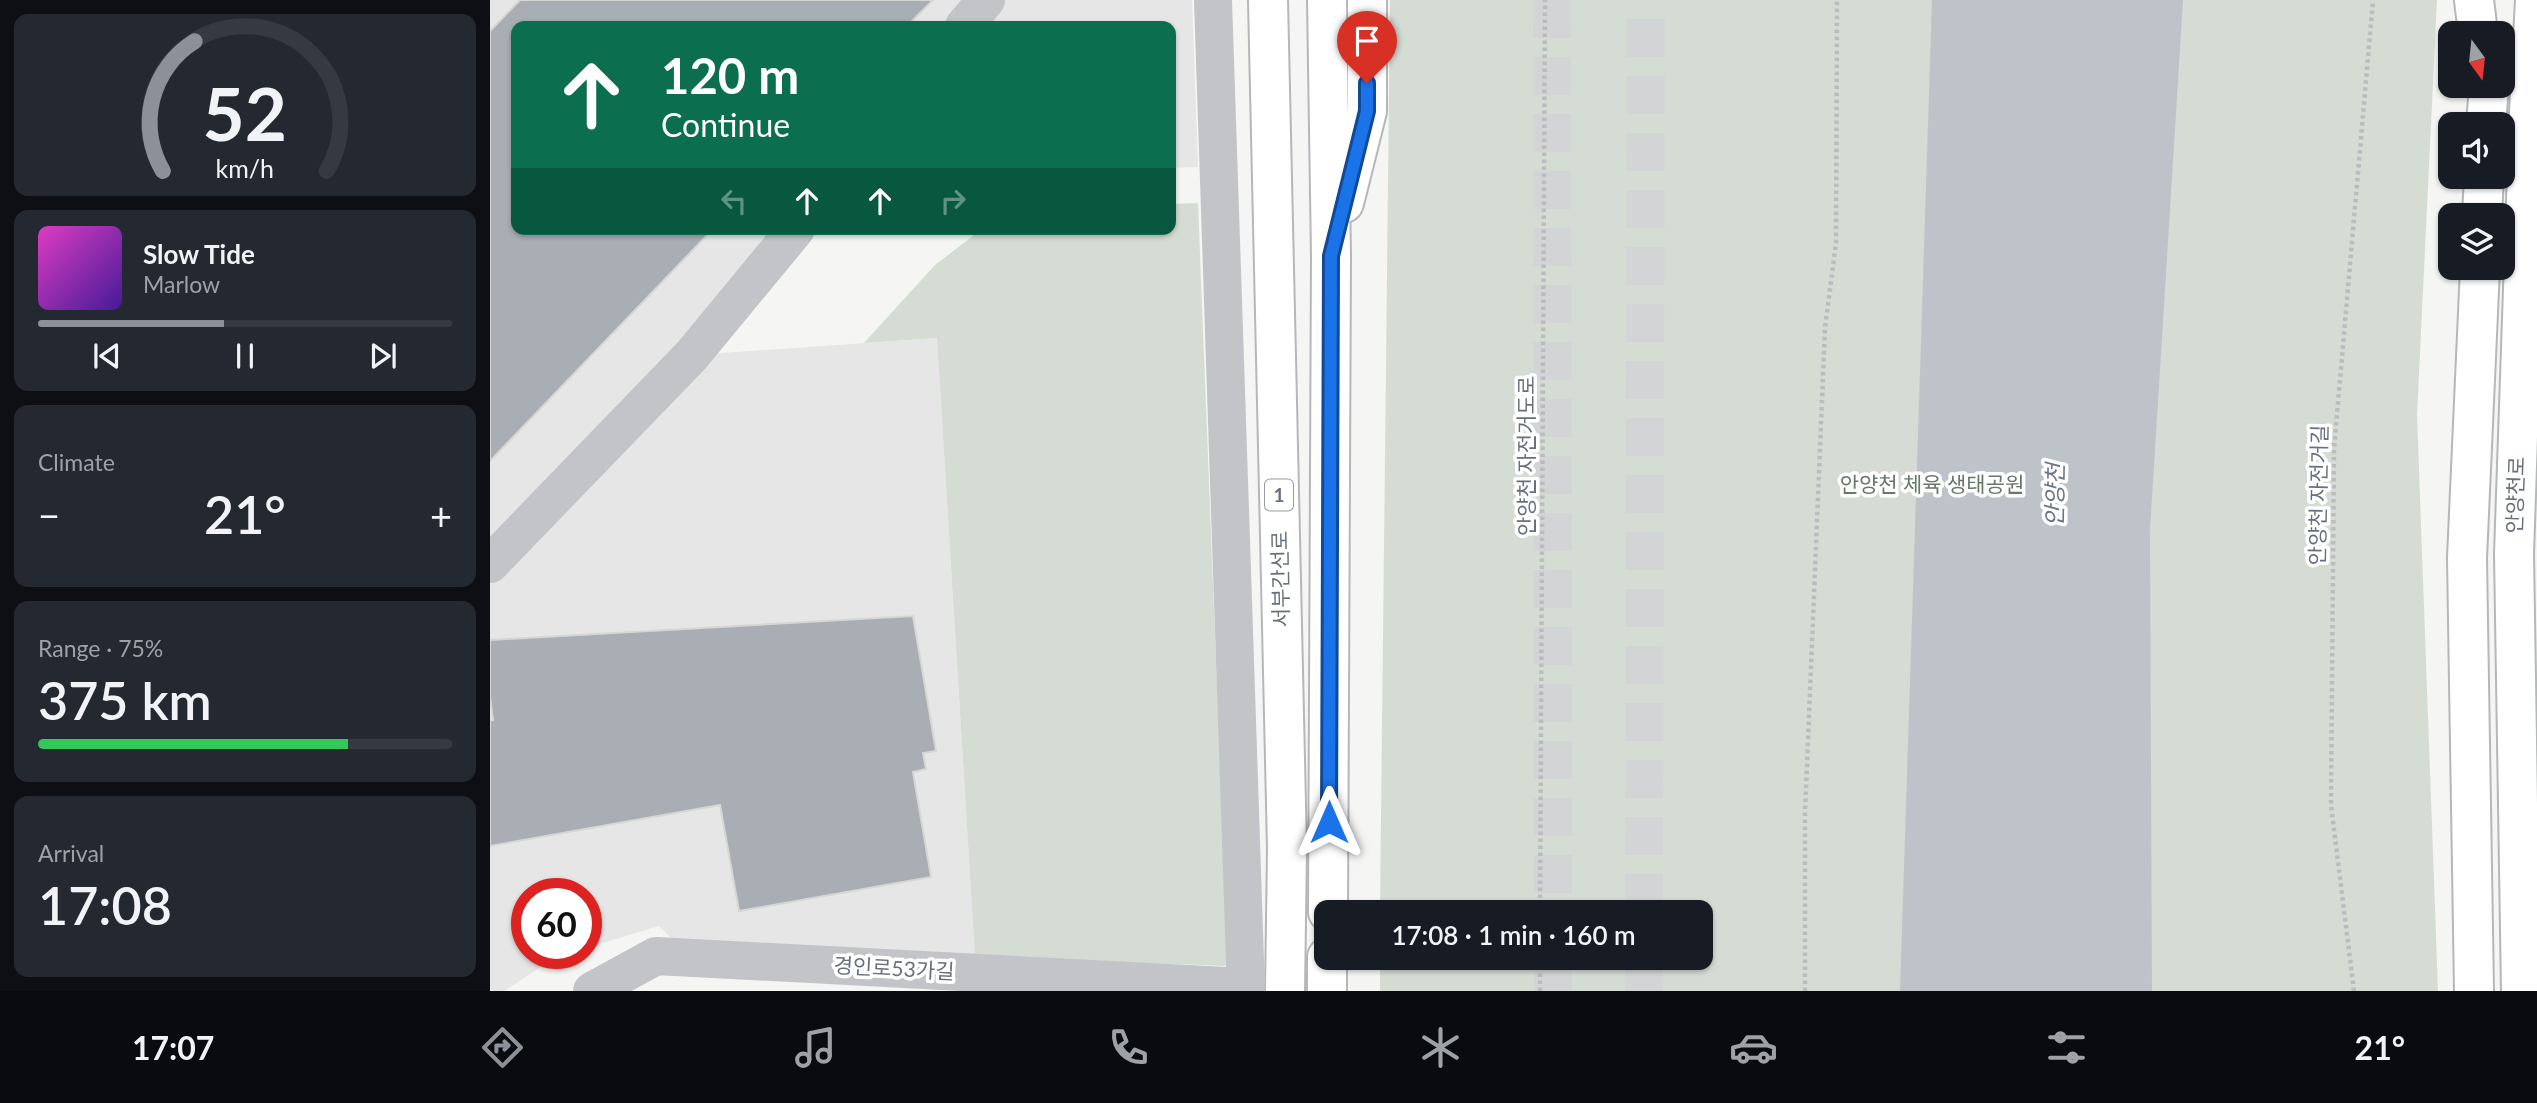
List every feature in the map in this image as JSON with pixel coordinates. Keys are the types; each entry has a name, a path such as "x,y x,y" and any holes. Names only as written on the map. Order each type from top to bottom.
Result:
{"main road":[{"path":"1327,0 1331,256 1328,900"},
{"path":"1331,256 1367,111 1367,0"},
{"path":"2474,0 2477,21"},
{"path":"2493,21 2494,0"},
{"name":"안양천로","path":"2521,991 2514,554 2535,0"},
{"name":"서부간선로","path":"1268,1 1287,849 1285,991"},
{"path":"2474,991 2467,558 2479,280"},
{"path":"2533,991 2537,954"},
{"path":"1327,970 1327,991"}],"street":[{"path":"968,21 986,0"},
{"path":"1213,0 1246,989"},
{"path":"490,564 691,355 791,235"},
{"name":"경인로53가길","path":"592,991 656,956 1246,989"}],"path":[{"name":"안양천 자전거도로","path":"1540,900 1545,0"},
{"path":"1805,991 1805,800 1825,328 1836,243 1837,0"},
{"name":"안양천 자전거길","path":"2354,991 2331,804 2334,449 2373,0"},
{"path":"1540,970 1540,991"}],"shaded area":[{"path":"490,0 1192,0 1198,167 1176,168 1176,21 511,21 511,235 809,235 693,355 937,338 975,957 678,945 659,926 602,943 602,878 511,878 511,969 538,969 504,991 490,991"}],"green space":[{"name":"안양천 체육 생태공원","path":"1390,0 2437,0 2417,415 2438,991 1380,991 1380,970 1713,970 1713,900 1380,900"},
{"path":"1198,203 1228,966 975,957 937,338 864,343 935,265 974,235 1176,235 1176,204"}],"water":[{"name":"안양천","path":"1932,0 2183,0 2150,530 2152,991 1900,991"}],"building":[{"path":"520,0 933,0 912,21 511,21 511,235 707,235 490,461 490,31"},
{"path":"913,616 936,751 923,753 926,769 913,772 931,877 739,911 720,805 490,846 490,721 493,720 490,697 490,640"}],"tunnel":[{"path":"1552,0 1553,900"},
{"path":"1644,900 1646,0"},
{"path":"1553,970 1553,991"},
{"path":"1644,970 1644,991"}],"route":[{"path":"1329,822 1331,256 1367,111 1367,83"}]}
